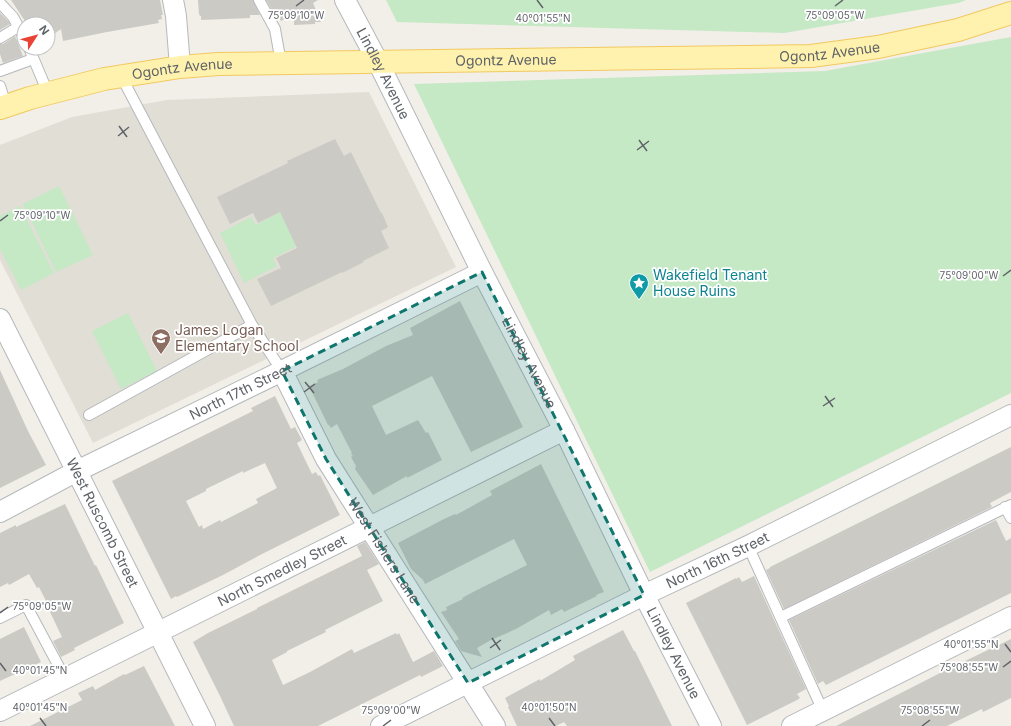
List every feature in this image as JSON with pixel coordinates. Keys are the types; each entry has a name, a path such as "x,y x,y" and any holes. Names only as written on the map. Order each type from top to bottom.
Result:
{"main road":[{"name":"Ogontz Avenue","path":"2,100 48,93 121,76 180,67 218,64 811,56 878,47 958,30 1011,13"}],"street":[{"path":"173,0 176,16 180,67"},
{"name":"Lindley Avenue","path":"345,0 378,62 482,272 564,430 644,595 711,726"},
{"name":"North 17th Street","path":"0,511 77,471 482,272"},
{"name":"West Ruscomb Street","path":"0,319 205,726"},
{"name":"West Fishers Lane","path":"282,371 326,459 495,726"},
{"name":"North 16th Street","path":"381,726 1011,415"},
{"name":"North Smedley Street","path":"0,711 564,430"},
{"path":"792,726 1011,617"}],"lane":[{"path":"259,0 275,29 280,63"},
{"path":"0,3 13,17 16,23"},
{"path":"0,38 16,28"},
{"path":"0,70 33,58 48,93"},
{"path":"121,76 252,325 282,371"},
{"path":"89,415 252,325"},
{"path":"781,617 1008,506 1011,518"},
{"path":"748,546 823,711"},
{"path":"0,618 26,605 65,678"}],"highlighted area":[{"path":"482,272 644,595 468,683 326,459 282,371"}],"shaded area":[{"name":"James Logan Elementary School","path":"369,92 456,267 93,443 0,260 0,145 72,117 167,100"}],"green space":[{"path":"386,0 966,0 958,3 784,33 397,22"},
{"path":"1011,37 1011,393 650,572 414,84 825,71"},
{"path":"59,186 93,255 56,272 23,204"},
{"path":"20,206 54,273 21,290 0,249 0,216"},
{"path":"280,212 297,246 273,258 277,266 244,283 220,233 251,217 256,225"},
{"path":"128,313 157,371 121,389 92,331"}],"building":[{"path":"11,0 160,0 163,15 161,15 162,19 158,20 159,23 63,41 61,29 56,32 56,16 22,16"},
{"path":"198,0 253,0 260,15 250,15 250,18 201,20"},
{"path":"266,0 318,0 313,3 321,22 315,22 315,24 294,25 294,14 281,21 279,18 277,19"},
{"path":"0,13 10,24 0,30"},
{"path":"15,36 16,56 23,56 3,63 0,54 0,44 3,44"},
{"path":"335,139 344,156 351,152 382,213 388,227 381,231 389,248 342,273 271,306 257,279 281,268 276,258 297,248 280,212 258,223 253,213 230,224 217,197 288,163 287,161"},
{"path":"460,301 523,427 471,452 432,376 372,406 386,435 418,420 426,433 428,432 442,460 407,478 407,476 373,495 355,469 356,466 351,457 353,456 351,454 352,453 337,424 331,428 328,425 309,386 318,382 317,380 343,369 386,346 413,335 410,328"},
{"path":"0,370 28,431 46,465 0,488"},
{"path":"275,396 291,429 295,427 302,440 297,443 312,474 316,472 318,476 320,475 340,515 223,575 171,599 112,481 253,411 251,408","holes":["265,463 277,488 256,499 258,503 221,522 220,520 203,529 202,525 199,527 186,501 206,491 206,489 243,471 243,473"]},
{"path":"1011,447 1011,492 990,503 992,507 784,609 766,570 770,567"},
{"path":"541,464 604,592 564,612 562,609 551,615 549,610 516,629 491,640 477,648 482,657 461,651 455,641 459,639 441,612 447,610 446,607 463,599 462,598 527,565 514,539 425,584 423,580 411,569 398,543 444,519 455,514 456,515 492,495 490,491"},
{"path":"65,504 124,623 74,648 75,650 61,657 53,641 62,637 39,587 37,588 29,574 9,585 8,583 0,587 0,533"},
{"path":"996,520 1006,541 1011,538 1011,593 826,685 823,681 818,684 789,620"},
{"path":"365,542 379,564 367,570 383,601 325,630 326,632 272,660 283,685 352,649 354,653 396,633 397,635 399,633 413,662 434,651 443,666 421,677 420,675 318,726 234,726 193,642 257,608 362,556 357,546"},
{"path":"754,576 806,689 797,694 800,698 797,700 747,725 686,603 736,578 739,577 742,582"},
{"path":"24,627 41,662 0,681 0,639"},
{"path":"623,630 672,726 567,726 564,722 556,726 517,726 505,698 540,679 540,681 575,660 573,656"},
{"path":"1011,639 1011,698 983,712 982,709 947,726 836,726 946,670"},
{"path":"144,666 175,726 30,726 82,700 78,693 93,686 95,690 124,674 125,675"}],"place":[{"name":"Wakefield Tenant House Ruins","path":"639,300"},
{"name":"James Logan Elementary School","path":"161,355"}]}
